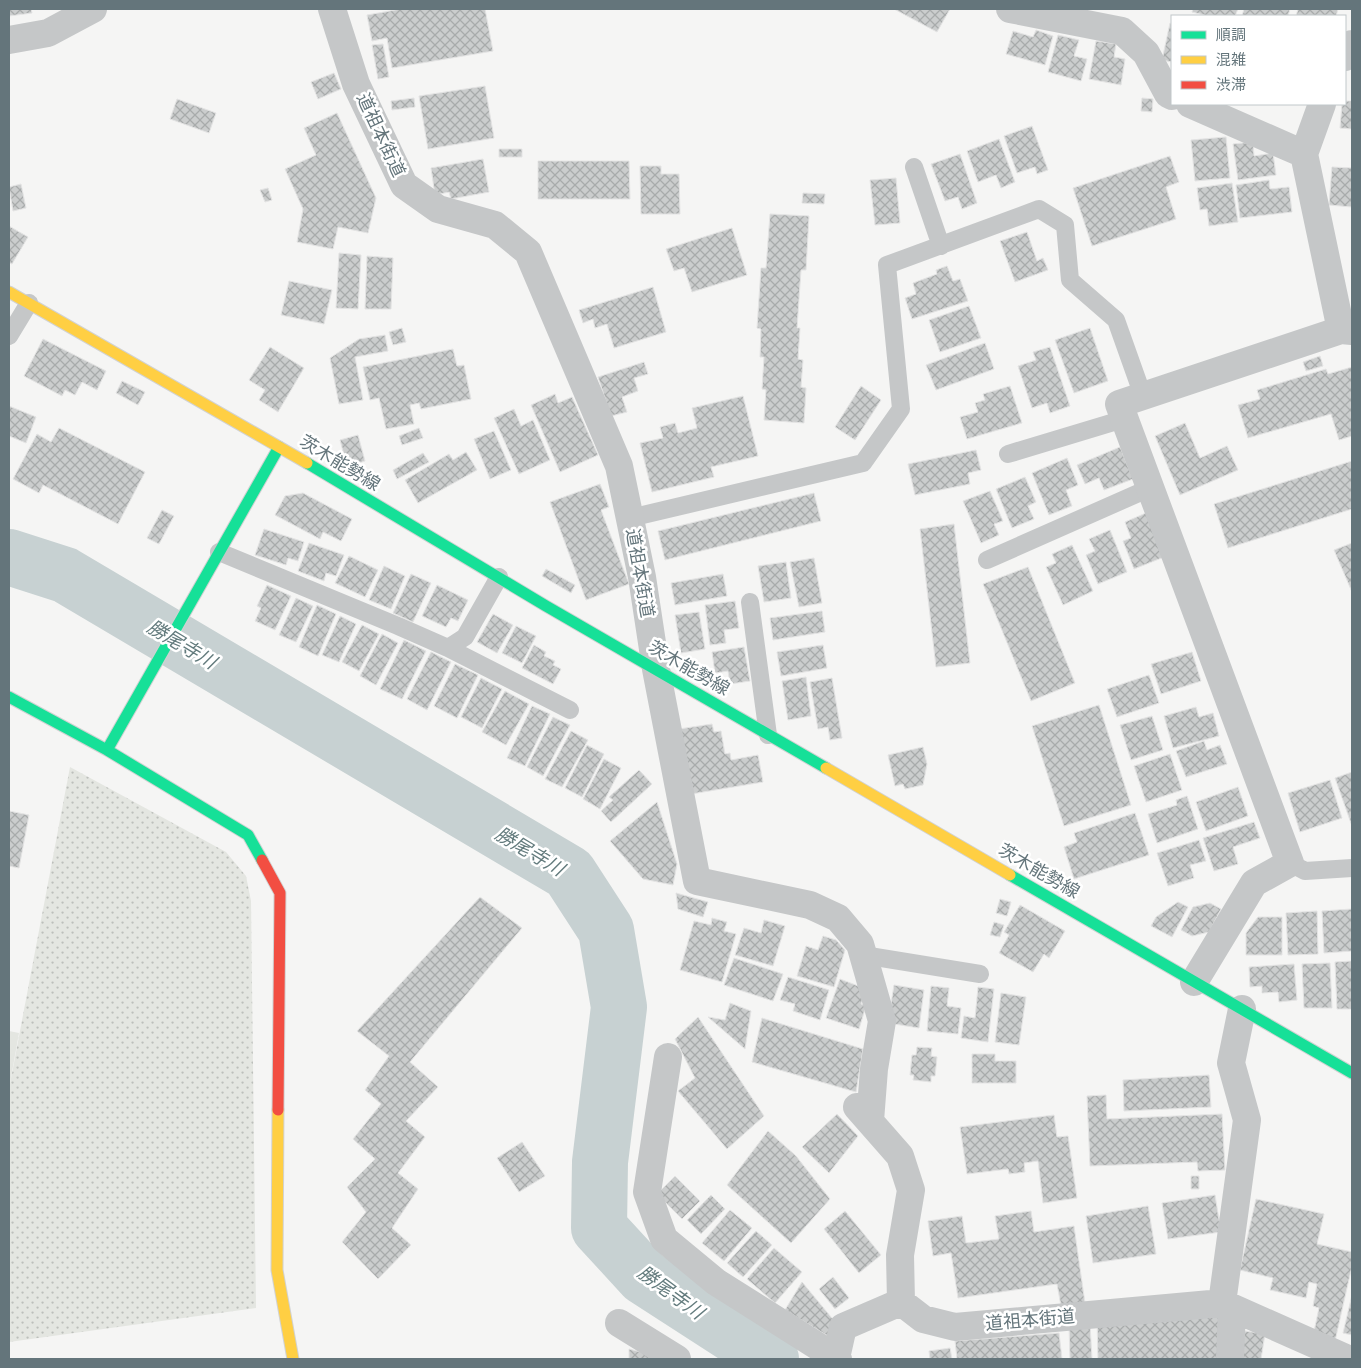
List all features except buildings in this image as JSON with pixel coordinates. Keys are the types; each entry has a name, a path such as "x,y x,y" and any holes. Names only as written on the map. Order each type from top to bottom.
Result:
{"main road":[{"name":"茨木能勢線","path":"9,292 279,447 656,669 1352,1073"},
{"path":"107,750 279,447"},
{"path":"9,697 107,750 248,835 280,893 277,1270 293,1359"}],"street":[{"name":"道祖本街道","path":"332,9 356,84 404,185 438,208 495,225 528,252 619,466 642,577 656,669 697,881 810,905 838,918 860,944 882,1021 874,1069 862,1112 900,1156 912,1190 900,1255 901,1302 923,1319 955,1327 1227,1305 1348,1359"},
{"path":"1010,9 1122,31 1146,53 1168,94 1171,96"},
{"path":"9,40 48,33 78,12"},
{"path":"1346,55 1352,44"},
{"path":"1192,105 1304,154"},
{"path":"1194,982 1254,883 1290,863 1118,404 1347,331 1304,154 1322,105"},
{"path":"1230,1359 1227,1305 1246,1120 1232,1063 1242,1009"},
{"path":"668,1057 647,1192 664,1239 716,1282 837,1359 843,1327 901,1302"},
{"path":"619,1323 676,1359"}],"lane":[{"path":"914,166 941,246"},
{"path":"630,518 863,463 901,409 888,265 1040,209 1065,225 1070,280 1116,320 1143,396"},
{"path":"9,336 29,303"},
{"path":"1008,454 1124,419"},
{"path":"986,560 1150,488"},
{"path":"219,552 448,648 570,710"},
{"path":"448,648 465,637 499,577"},
{"path":"750,602 768,734"},
{"path":"1290,863 1305,871 1352,868"},
{"path":"863,955 980,974"}],"shaded area":[{"path":"70,767 226,852 246,876 251,901 256,1308 9,1342 9,1089"},
{"path":"9,1031 19,1033 9,1089"}],"waterway":[{"name":"勝尾寺川","path":"9,557 65,575 569,873 606,930 619,1007 600,1162 599,1228 644,1277 771,1359"}],"traffic: fast":[{"path":"107,750 279,447"},
{"path":"307,463 546,606 826,768"},
{"path":"9,697 107,750 248,835 262,860"},
{"path":"1010,875 1352,1073"}],"traffic: slow":[{"path":"9,292 307,463"},
{"path":"826,768 1010,875"},
{"path":"278,1110 277,1270 293,1359"}],"traffic: jam":[{"path":"262,860 280,893 278,1110"}]}
